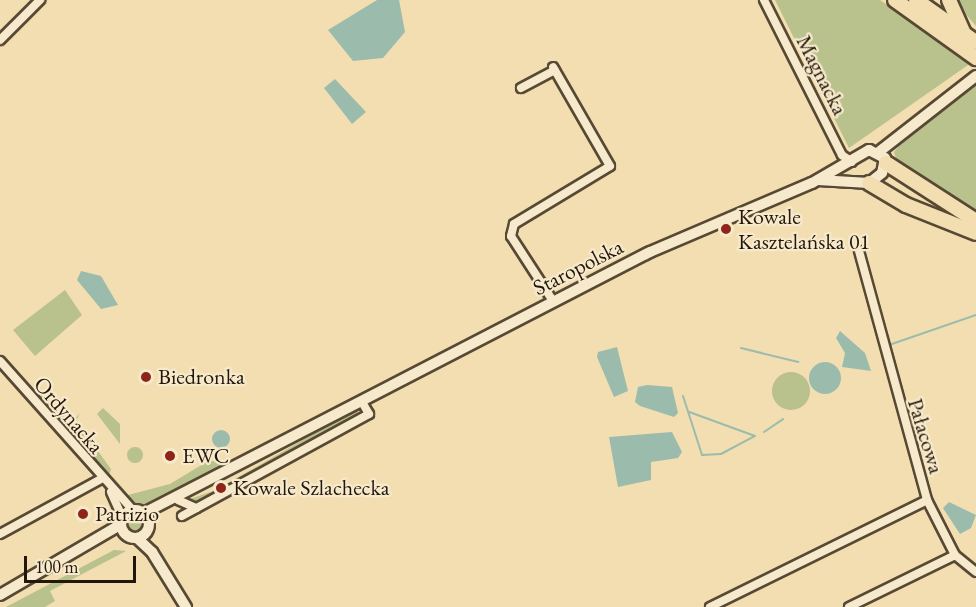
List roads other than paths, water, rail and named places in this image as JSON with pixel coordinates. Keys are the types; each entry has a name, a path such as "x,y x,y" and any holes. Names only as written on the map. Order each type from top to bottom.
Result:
{"highway":[{"path":"895,0 976,58"},
{"path":"916,0 976,42"},
{"path":"950,0 964,33"},
{"path":"883,157 976,221"},
{"path":"863,182 906,205 976,233"}],"main road":[{"path":"852,162 863,182 883,157 976,76"},
{"name":"Staropolska","path":"0,595 99,542 135,526 178,500 553,301 673,241 818,180 869,150 883,157"},
{"name":"Staropolska","path":"818,180 863,182"},
{"path":"132,509 135,526 186,607"}],"street":[{"path":"0,40 40,0"},
{"name":"Magnacka","path":"764,0 842,155 852,162"},
{"path":"521,88 554,68 610,166 514,224 511,236 553,301"},
{"name":"Pałacowa","path":"710,607 927,500 859,251"},
{"name":"Ordynacka","path":"0,361 101,479 135,526"},
{"path":"182,516 369,414 362,402"},
{"path":"0,534 101,479"},
{"name":"Ordynacka","path":"111,492 132,509"},
{"path":"178,500 195,508"},
{"path":"927,500 956,555 976,572"},
{"path":"849,607 956,555"}],"waterway":[{"path":"889,345 976,315"},
{"path":"741,348 798,362"},
{"path":"683,396 702,455 721,454 755,436 689,412"},
{"path":"764,432 783,419"}],"place":[{"name":"Kowale Kasztelańska 01","path":"726,229"},
{"name":"Biedronka","path":"146,377"},
{"name":"EWC","path":"170,456"},
{"name":"Kowale Szlachecka","path":"221,488"},
{"name":"Patrizio","path":"83,514"}]}
